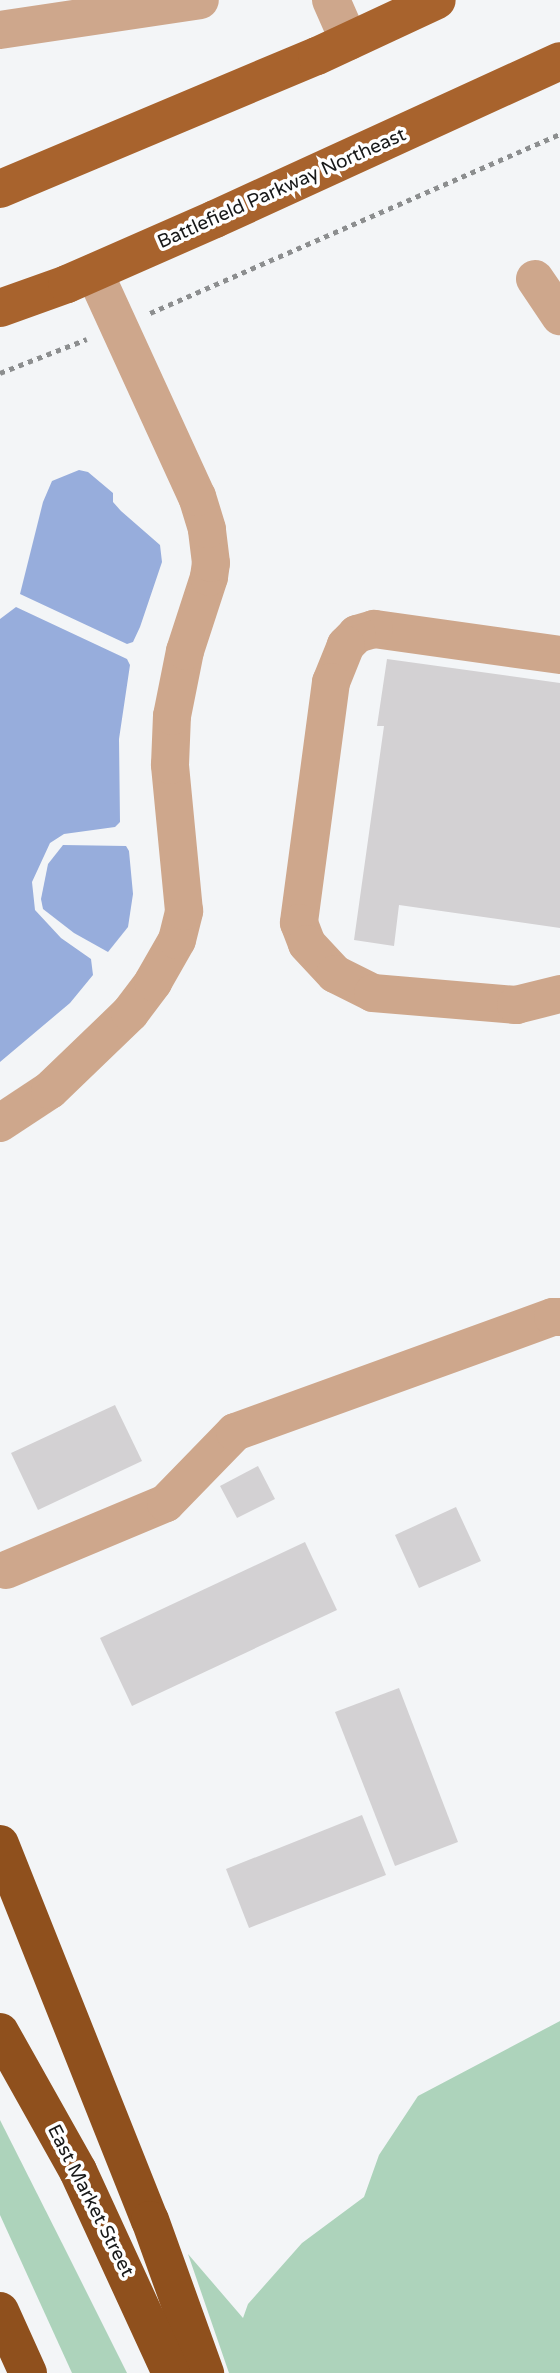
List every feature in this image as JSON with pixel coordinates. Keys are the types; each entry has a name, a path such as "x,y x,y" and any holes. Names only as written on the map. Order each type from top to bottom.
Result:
{"highway":[{"path":"0,1844 150,2220 205,2373"},
{"name":"East Market Street","path":"0,2032 78,2171 171,2373"},
{"path":"0,2311 28,2373"}],"main road":[{"path":"0,189 349,41 437,0"},
{"name":"Battlefield Parkway Northeast","path":"0,308 94,272 371,150 560,61"}],"lane":[{"path":"0,30 200,0"},
{"path":"331,0 349,41"},
{"path":"0,1124 50,1090 130,1013 153,982 182,926 183,885 170,765 172,716 182,663 211,563 207,529 197,497 94,272"},
{"path":"535,279 560,316"},
{"path":"560,655 374,629 357,634 346,645 331,682 299,923 307,944 335,974 373,993 516,1005 560,994"},
{"path":"6,1570 166,1503 235,1432 553,1317 560,1317"}],"path":[{"path":"0,373 118,327 560,134"}],"green space":[{"path":"560,2021 560,2373 229,2373 188,2254 243,2318 248,2304 302,2243 364,2197 379,2155 418,2096"},
{"path":"0,2120 127,2373 72,2373 0,2215"}],"water":[{"path":"79,470 88,472 113,493 113,502 121,511 160,545 162,562 140,627 133,642 127,644 20,594 43,502 52,481"},
{"path":"16,607 127,659 130,665 119,739 120,822 115,827 64,834 50,843 32,882 35,910 61,938 91,959 93,975 70,1003 0,1062 0,619"},
{"path":"63,845 126,846 129,851 133,894 128,927 108,952 74,933 43,909 41,899 48,864"}],"building":[{"path":"387,659 560,683 560,928 399,905 394,946 354,940 384,726 377,726"},
{"path":"115,1405 142,1461 38,1510 11,1453"},
{"path":"258,1466 275,1499 237,1518 220,1486"},
{"path":"456,1507 481,1561 419,1588 395,1535"},
{"path":"305,1542 337,1610 132,1706 100,1638"},
{"path":"399,1688 458,1842 395,1866 335,1712"},
{"path":"362,1815 386,1875 249,1928 226,1869"}]}
